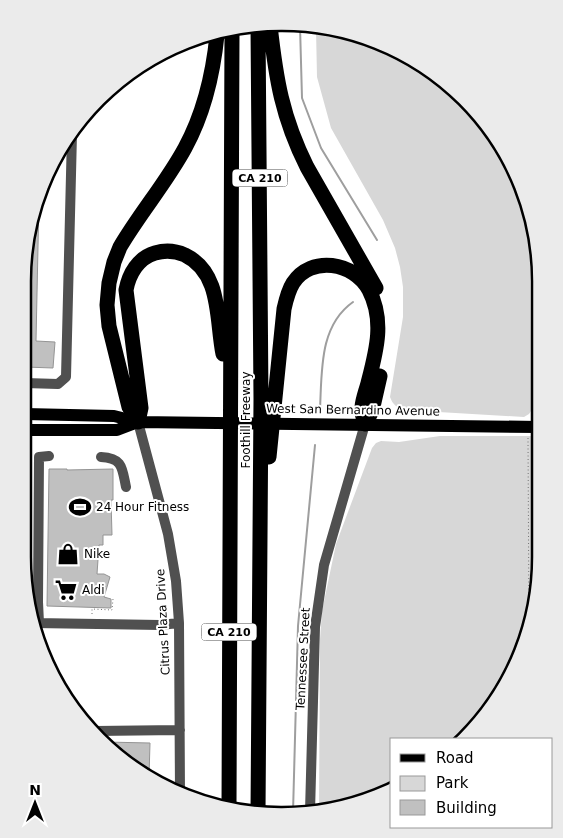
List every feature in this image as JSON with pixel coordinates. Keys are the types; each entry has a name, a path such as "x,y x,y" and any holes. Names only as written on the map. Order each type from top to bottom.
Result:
{"highway":[{"name":"Foothill Freeway","path":"258,32 268,400 266,449 260,482 258,806"},
{"path":"271,32 280,97 296,146 383,300 387,314 387,342 372,411 365,424"},
{"name":"Foothill Freeway","path":"229,801 232,36"},
{"path":"138,422 129,407 109,326 107,305 109,283 120,247 185,148 202,111 210,83 216,40"},
{"path":"138,422 140,408 126,290 128,278 136,267 146,257 154,254 173,251 182,254 192,258 206,273 214,292 221,347 230,393"},
{"path":"268,400 284,309 288,292 293,282 308,270 326,265 337,266 354,272 361,279 368,288 377,313 377,346 360,412 365,424"}],"main road":[{"path":"31,414 114,416 138,422"},
{"name":"West San Bernardino Avenue","path":"138,422 532,427"},
{"path":"31,430 117,430 138,422"}],"street":[{"path":"31,383 58,384 66,377 72,144"},
{"name":"Citrus Plaza Drive","path":"138,422 168,534 176,581 179,623 180,785"},
{"name":"Tennessee Street","path":"310,805 315,627 324,565 365,424"},
{"path":"37,607 39,457 49,456"},
{"path":"101,457 117,460 122,467 126,487"},
{"path":"41,623 179,623"},
{"path":"103,731 180,730"}],"path":[{"path":"530,590 532,477"},
{"path":"92,618 92,609 112,610 113,599"}],"green space":[{"path":"316,33 377,50 421,73 447,93 470,116 490,142 513,186 523,217 530,249 531,411 529,414 524,417 405,410 396,406 391,400 403,317 403,287 400,267 395,248 383,220 331,128 317,77"},
{"path":"440,436 532,436 532,556 527,605 513,652 498,682 470,722 453,738 390,738 390,782 346,798 319,804 320,639 322,611 336,544 372,448 381,441 399,442"}],"building":[{"path":"39,223 36,341 55,342 53,368 31,367 31,282 33,249"},
{"path":"49,469 113,469 113,500 111,500 112,535 103,535 103,545 99,545 97,574 104,574 110,577 104,597 111,599 111,608 47,606"},
{"path":"113,742 150,743 149,769"}],"waterway":[{"path":"300,32 302,98 321,148 377,240"},
{"path":"320,409 322,365 328,336 342,312 353,302"},
{"path":"293,806 298,626 315,445"}],"place":[{"name":"24 Hour Fitness","path":"80,507"},
{"name":"Nike","path":"68,554"},
{"name":"Aldi","path":"66,590"}]}
